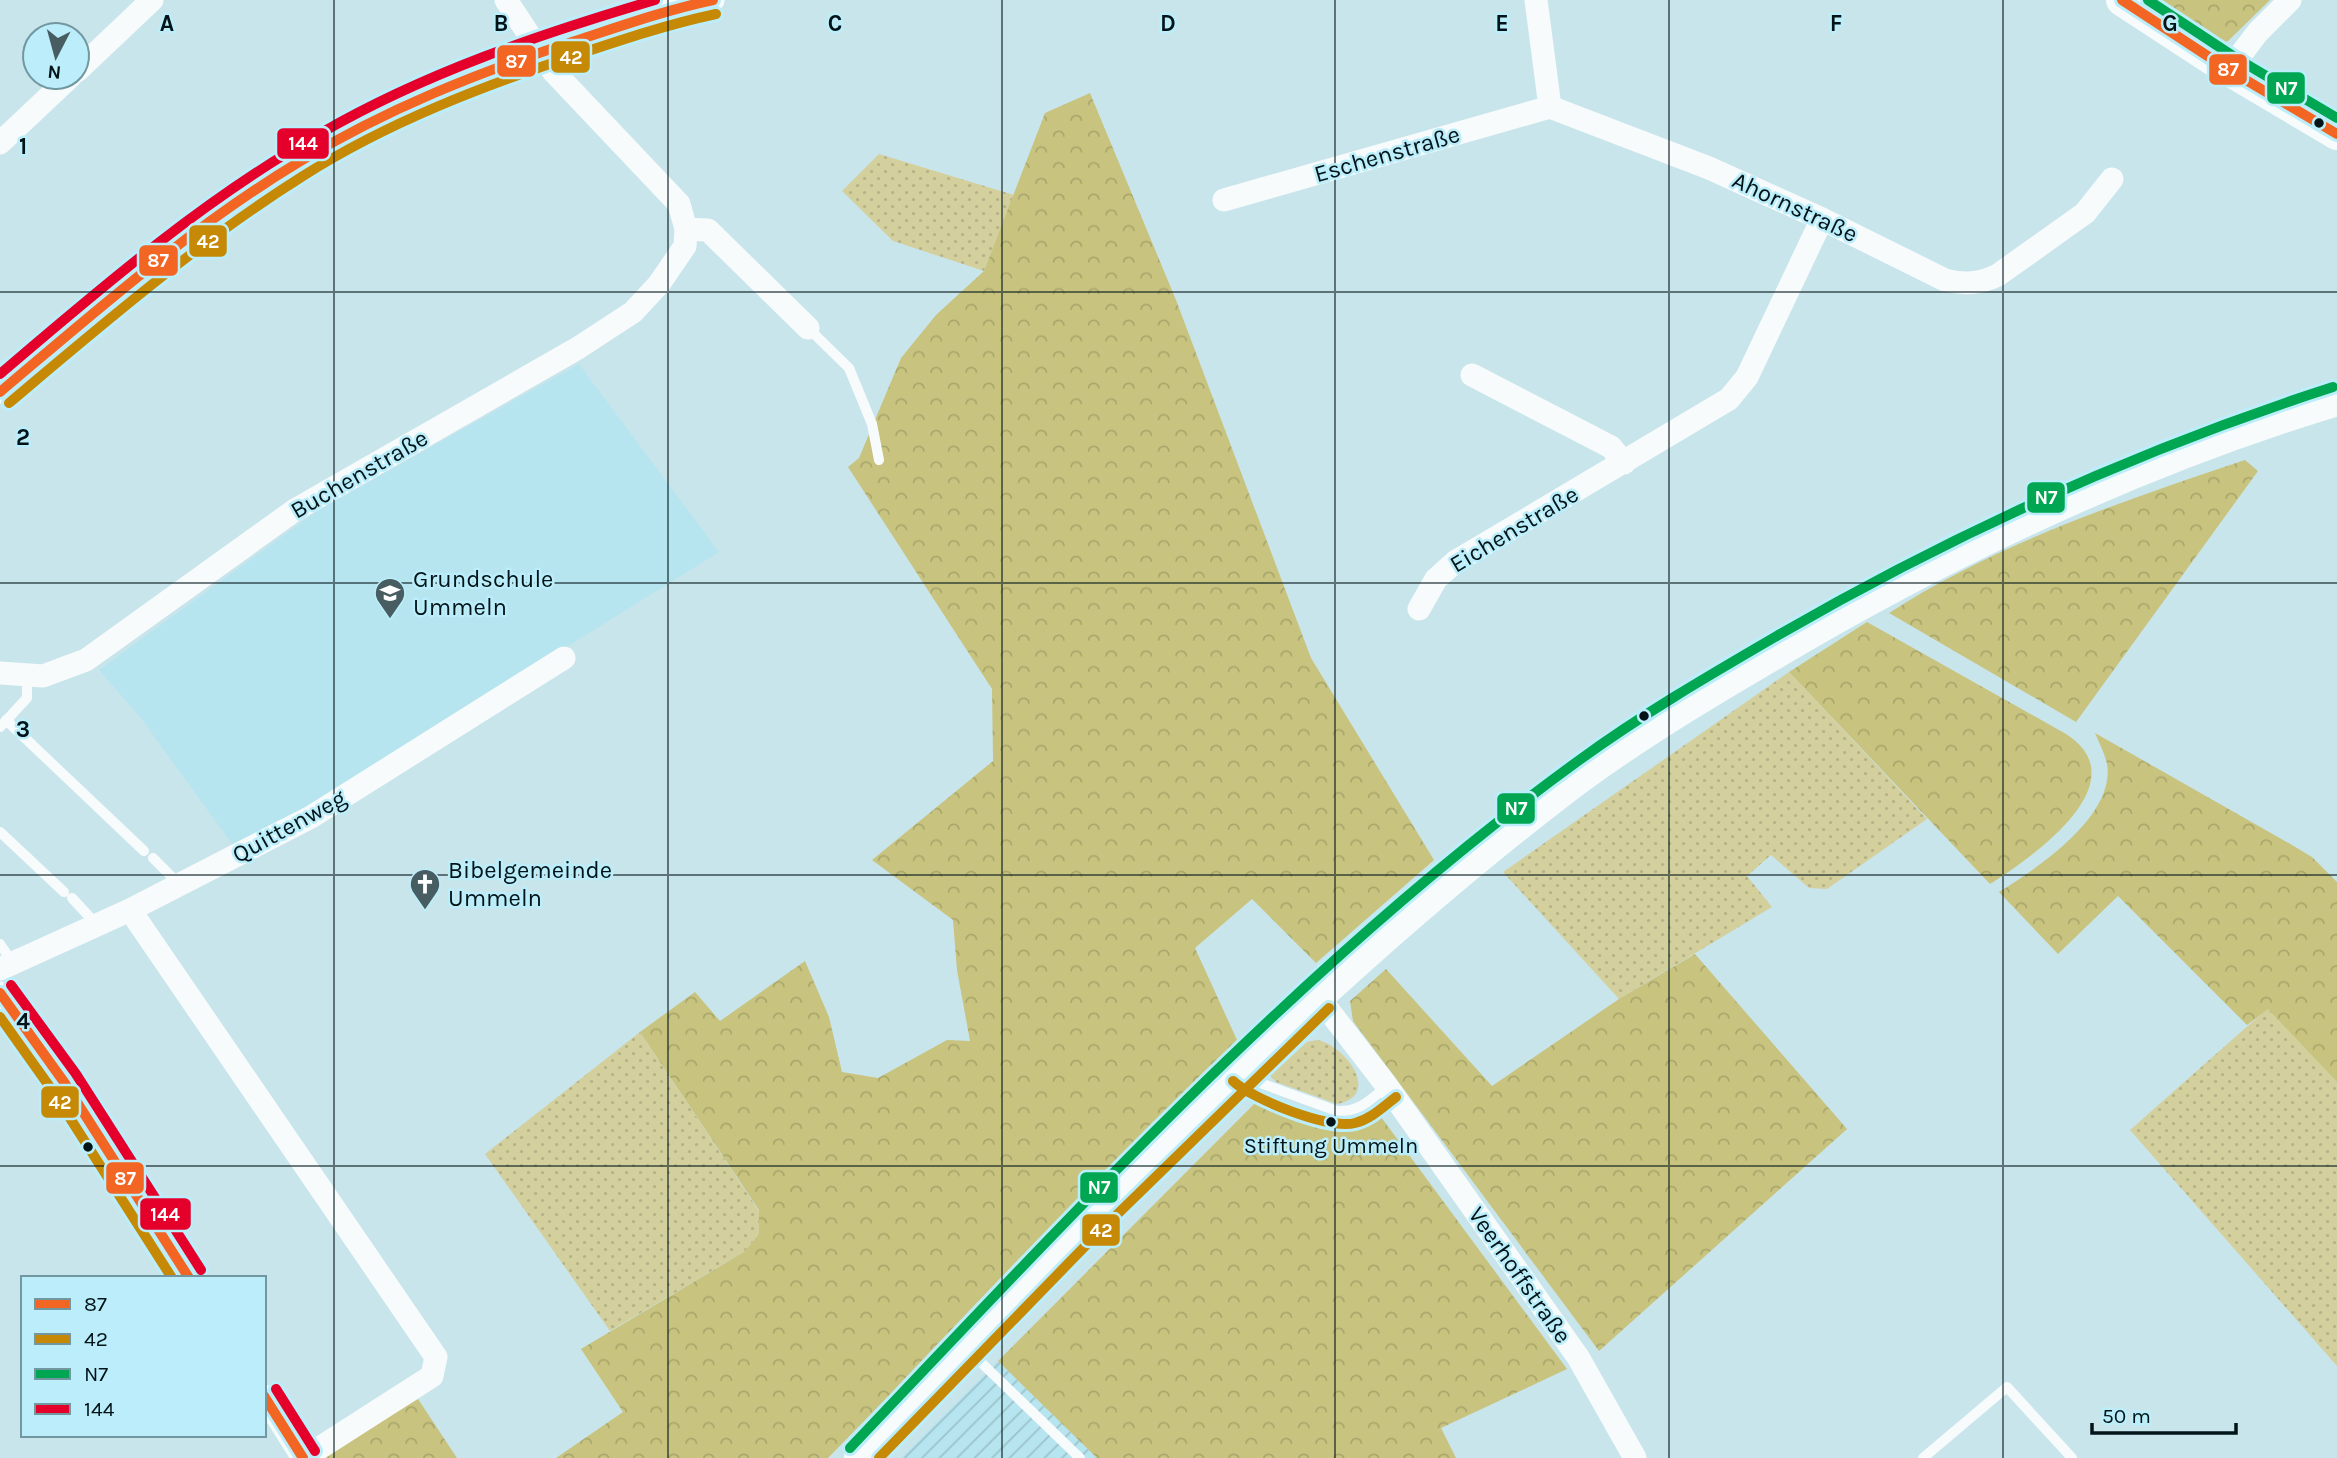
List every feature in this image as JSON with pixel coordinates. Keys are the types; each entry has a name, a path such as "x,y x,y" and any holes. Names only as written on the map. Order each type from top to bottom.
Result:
{"main road":[{"path":"2122,0 2229,71 2337,134"},
{"path":"860,1458 1242,1071 1446,885 1566,787 1708,692 1856,605 2082,494 2200,447 2337,400"}],"street":[{"path":"91,58 152,0"},
{"path":"506,0 553,71 679,204 686,229 708,230 808,328"},
{"path":"0,392 163,256 222,212 298,162 391,112 540,51 679,3 713,0"},
{"path":"1536,0 1550,107"},
{"path":"2229,71 2258,32 2290,0"},
{"path":"0,143 55,91"},
{"name":"Eschenstraße","path":"1224,200 1550,107"},
{"name":"Ahornstraße","path":"1550,107 1709,167 1945,280 1958,283 1984,282 2085,213 2112,179"},
{"name":"Eichenstraße","path":"1419,609 1444,570 1708,413 1735,391 1747,377 1822,219"},
{"name":"Buchenstraße","path":"0,673 43,676 86,660 295,510 578,348 630,315 659,284 685,246 686,229"},
{"path":"1472,374 1611,447 1624,463"},
{"name":"Quittenweg","path":"4,959 130,910 312,817 565,658"},
{"path":"130,910 436,1357 432,1376 304,1458 266,1399"},
{"path":"0,993 64,1082 188,1276"},
{"name":"Veerhoffstraße","path":"1319,998 1387,1086 1578,1357 1636,1458"}],"lane":[{"path":"808,328 849,368 872,424 879,460"},
{"path":"27,676 27,698 3,723 180,885"},
{"path":"0,832 97,925"},
{"path":"1242,1071 1252,1080 1337,1111 1350,1112 1362,1107 1387,1086"},
{"path":"966,1348 1080,1458"},
{"path":"1923,1458 2007,1387 2072,1458"}],"shaded area":[{"path":"879,154 1014,195 984,271 893,241 842,191"},
{"name":"Grundschule Ummeln","path":"579,364 719,552 300,813 233,845 140,717 99,670 317,511"},
{"path":"1789,672 1927,819 1827,889 1809,888 1771,855 1747,876 1772,907 1619,999 1503,872"},
{"path":"2268,1008 2337,1082 2337,1366 2130,1130"},
{"path":"640,1032 759,1211 759,1234 744,1252 610,1331 485,1154"},
{"path":"1317,1040 1338,1051 1355,1070 1357,1091 1350,1099 1337,1104 1276,1082 1270,1076 1307,1042"},
{"path":"998,1361 1097,1458 901,1458"}],"green space":[{"path":"2149,0 2270,0 2228,41 2220,44 2209,41"},
{"path":"1090,93 1176,300 1311,658 1434,860 1316,963 1252,899 1195,948 1237,1040 828,1458 556,1458 623,1412 581,1349 744,1252 759,1234 759,1210 640,1032 695,992 720,1021 805,961 829,1017 842,1072 878,1078 947,1040 970,1041 957,970 953,920 872,860 993,761 992,689 848,467 859,458 901,358 936,315 984,271 1045,113"},
{"path":"2245,460 2258,471 2076,722 1889,613 1973,565 2017,545 2107,508"},
{"path":"1867,622 2066,734 2086,753 2092,774 2086,796 2071,817 2052,838 1990,884 1789,672"},
{"path":"2095,733 2312,857 2337,882 2337,1082 2268,1009 2247,1025 2118,896 2058,954 1999,892 2033,870 2070,839 2099,803 2106,783 2107,764"},
{"path":"1695,954 1847,1129 1599,1351 1353,1021 1350,1001 1386,969 1492,1086 1619,999"},
{"path":"1261,1097 1327,1122 1351,1128 1364,1126 1381,1117 1567,1369 1441,1428 1456,1458 1097,1458 998,1361"},
{"path":"418,1399 457,1458 320,1458"}],"transit line":[{"name":"144","path":"0,374 195,215 321,133 360,111 484,57 655,0"},
{"name":"87","path":"0,392 182,242 259,187 332,143 434,93 504,66 644,19 713,0"},
{"name":"87","path":"2122,0 2229,70 2337,134"},
{"name":"N7","path":"2148,0 2236,58 2337,118"},
{"name":"42","path":"9,403 116,313 226,228 335,157 402,122 507,79 630,37 716,14"},
{"name":"N7","path":"850,1448 1110,1177 1290,1000 1384,916 1480,836 1578,761 1650,712 1775,637 1978,529 2188,438 2333,387"},
{"name":"144","path":"11,985 76,1074 201,1270"},
{"name":"87","path":"0,993 64,1082 188,1276"},
{"name":"42","path":"879,1458 1096,1235 1329,1008"},
{"name":"42","path":"0,1017 52,1090 171,1276"},
{"name":"42","path":"1233,1081 1273,1104 1310,1118 1343,1124 1366,1119 1396,1097"},
{"name":"144","path":"276,1389 315,1451"},
{"name":"87","path":"266,1399 303,1458"}],"place":[{"name":"Grundschule Ummeln","path":"390,620"},
{"name":"Bibelgemeinde Ummeln","path":"425,911"},
{"name":"Stiftung Ummeln","path":"1331,1122"}]}
